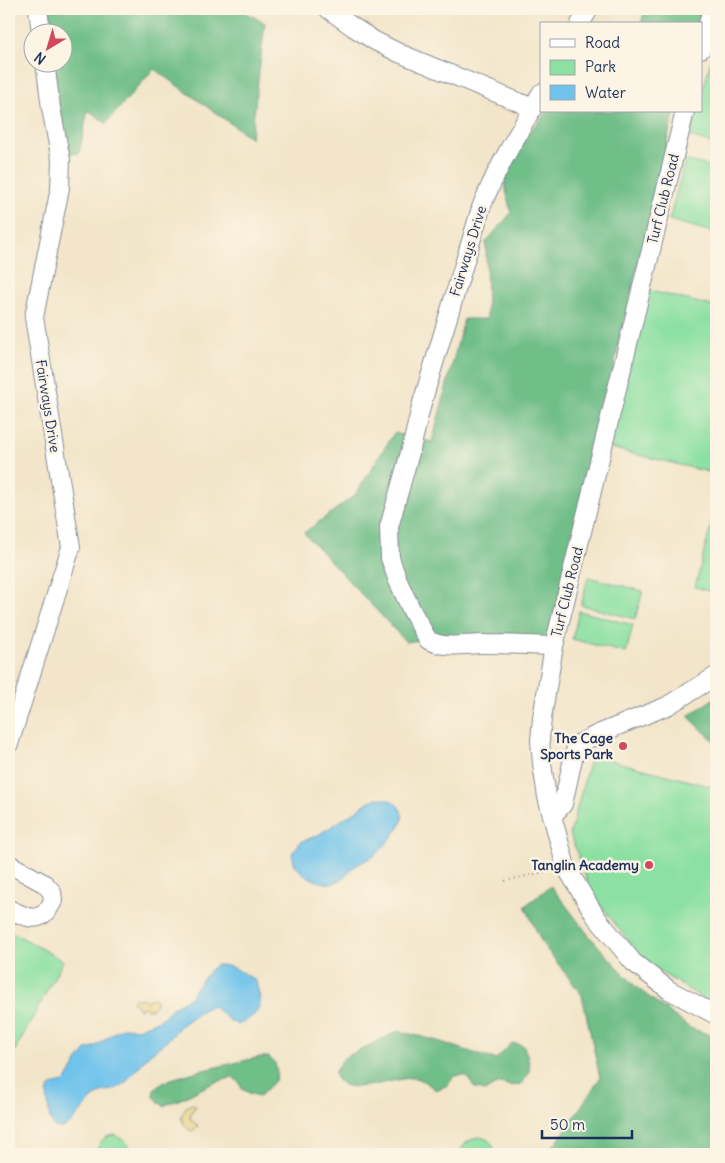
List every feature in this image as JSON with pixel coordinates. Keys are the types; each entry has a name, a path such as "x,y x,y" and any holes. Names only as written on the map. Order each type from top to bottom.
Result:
{"street":[{"path":"38,9 40,22"},
{"path":"328,9 375,42 398,53 537,100"},
{"path":"581,22 589,9"},
{"path":"702,45 712,9"},
{"name":"Fairways Drive","path":"9,744 71,547 34,317 60,188 61,160 46,72"},
{"name":"Fairways Drive","path":"537,100 497,172 481,208 422,403 390,527 390,558 398,581 428,640 426,646 484,644 554,646"},
{"name":"Turf Club Road","path":"684,112 554,646 540,740 547,797 566,867 596,917 633,962 669,990 716,1015"},
{"path":"552,812 557,811 563,804 578,744 667,706 716,676"},
{"path":"9,864 40,880 52,892 54,901 45,914 30,918 9,909"}],"path":[{"path":"505,881 566,867"}],"green space":[{"path":"49,9 239,9 265,23 251,138 154,69 106,123 88,110 79,153 66,154 54,72 72,72 72,22 49,22"},
{"path":"645,9 705,9 702,22 642,22"},
{"path":"716,41 716,145 690,137 697,112 702,112 702,93"},
{"path":"547,112 675,112 549,640 435,638 406,642 304,533 355,495 394,433 432,442 464,319 487,319 486,242 511,213 504,181 528,133"},
{"path":"685,160 716,168 716,233 669,220"},
{"path":"647,290 716,307 716,442 709,472 610,448"},
{"path":"716,506 716,593 695,587"},
{"path":"588,577 643,591 635,619 581,605"},
{"path":"579,611 633,625 626,653 572,639"},
{"path":"716,697 716,743 688,716"},
{"name":"Tanglin Academy","path":"591,755 716,788 716,986 714,986 709,1002 647,964 593,896 570,834"},
{"path":"551,886 590,937 636,987 690,1028 716,1037 716,1154 543,1154 558,1141 600,1078 582,995 542,943 525,906"},
{"path":"9,930 63,961 9,1062"},
{"path":"398,1031 496,1059 512,1043 524,1046 529,1062 529,1071 519,1085 510,1086 502,1083 494,1085 485,1091 475,1088 465,1075 454,1076 448,1085 436,1090 416,1078 352,1087 343,1084 336,1078 335,1071 344,1058"},
{"path":"260,1057 269,1057 275,1063 277,1072 275,1081 260,1096 242,1089 233,1077 213,1083 163,1106 153,1096 154,1089 168,1080"},
{"path":"115,1135 125,1141 135,1154 96,1154 102,1141 107,1137"},
{"path":"477,1137 490,1141 494,1154 457,1154 467,1142"}],"sand":[{"path":"134,998 139,1000 143,998 146,1001 153,998 156,1000 156,1004 151,1009 147,1009 144,1006 141,1009 132,1002"},
{"path":"192,1104 196,1106 191,1113 191,1120 198,1126 191,1131 185,1126 181,1117 186,1107"}],"water":[{"path":"377,798 387,799 398,806 402,813 402,820 394,834 377,853 356,865 337,882 320,882 302,873 294,863 292,853 301,842 318,835"},
{"path":"217,965 233,968 256,981 260,1002 258,1010 249,1019 238,1025 212,1006 202,1010 181,1025 170,1038 149,1055 123,1085 113,1090 103,1091 92,1099 71,1123 62,1128 55,1127 50,1120 47,1094 49,1088 66,1081 86,1050 96,1046 125,1027 137,1029 160,1020 172,1008 192,996 193,991 211,969"}],"place":[{"name":"The Cage Sports Park","path":"623,746"},
{"name":"Tanglin Academy","path":"649,865"}]}
